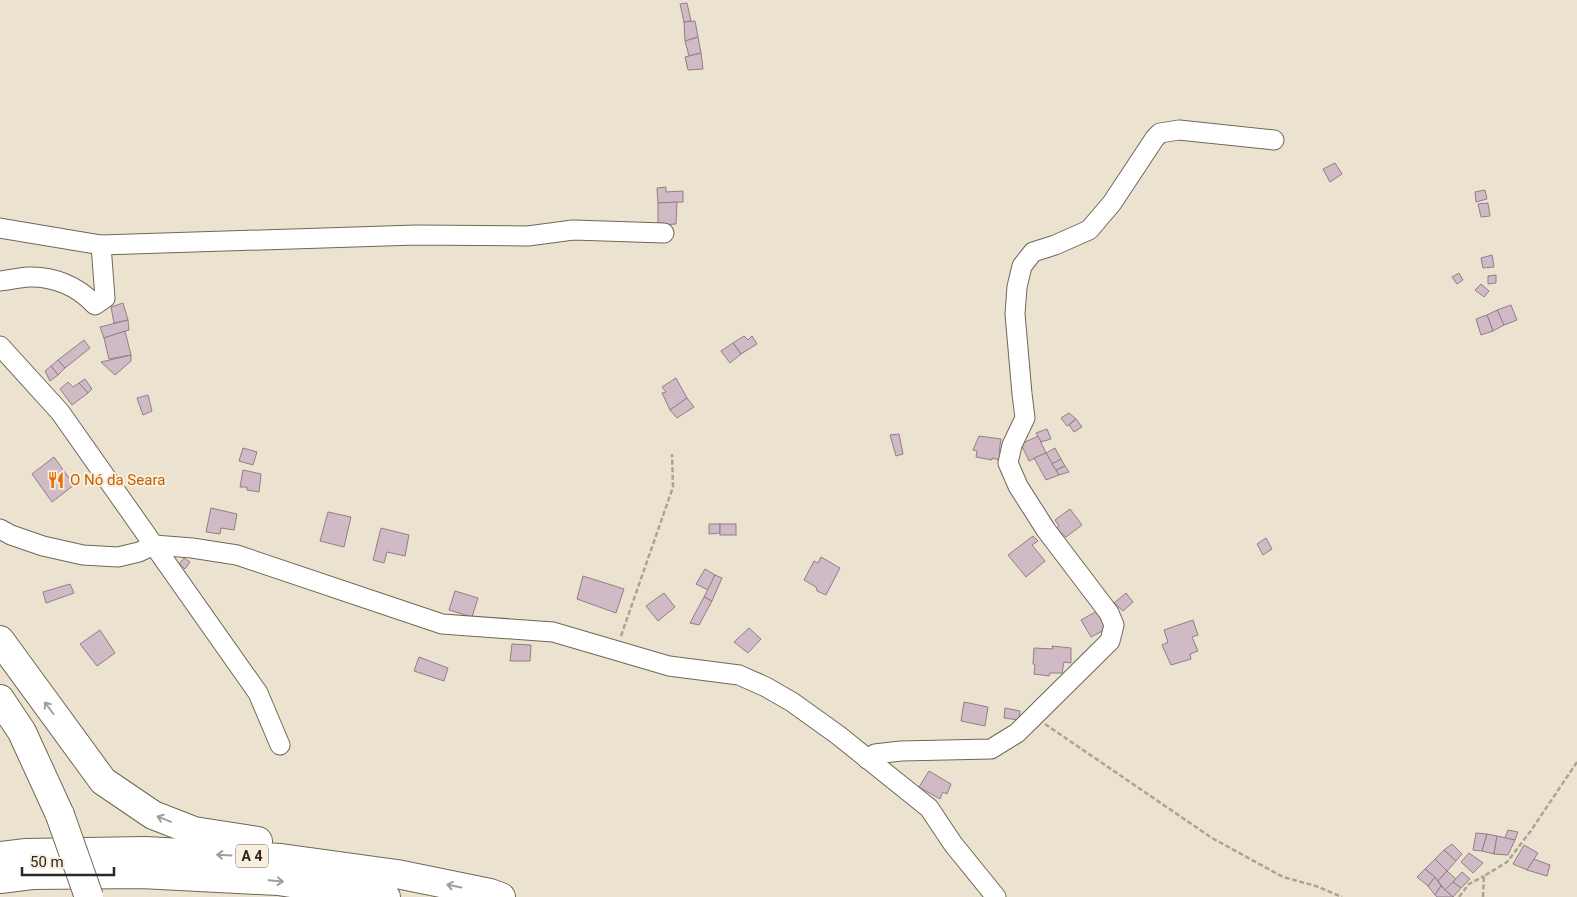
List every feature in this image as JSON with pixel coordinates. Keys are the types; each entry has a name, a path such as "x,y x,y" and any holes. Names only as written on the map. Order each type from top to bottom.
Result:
{"highway":[{"path":"0,640 103,781 153,815 194,831 327,852 392,886"},
{"path":"0,699 22,732 50,815 70,897"},
{"path":"0,723 11,740 50,815 89,897"},
{"name":"A 4","path":"0,856 26,853 145,851 281,858 392,886"},
{"name":"A 4","path":"0,880 32,875 141,874 392,886 490,893 501,897"},
{"path":"0,887 32,875"}],"street":[{"path":"867,759 875,754 991,749 1017,733 1110,641 1114,626 1109,613 1046,530 1018,486 1008,463 1012,445 1025,418 1014,314 1022,266 1033,252 1055,245 1089,230 1112,203 1160,133 1179,130 1274,140"},
{"path":"0,228 101,245 416,234 528,236 573,230 664,233"},
{"path":"0,281 27,277 48,278 66,284 88,297 95,305 105,298 101,245"},
{"path":"0,346 60,412 258,693 280,745"},
{"path":"0,528 11,535 44,546 83,555 118,556 139,552 154,545 192,548 237,555 442,624 553,632 669,666 739,675 766,687 792,702 838,735 929,808 954,844 996,897"}],"path":[{"path":"616,651 673,487 672,454"},
{"path":"1034,716 1212,838 1283,877 1316,886 1342,897"},
{"path":"1459,897 1469,884 1507,862 1530,832 1577,762"},
{"path":"1483,897 1484,876"}],"building":[{"path":"687,3 691,21 684,22 680,4"},
{"path":"695,21 698,37 685,41 684,22"},
{"path":"698,37 701,53 689,56 685,41"},
{"path":"701,53 703,69 688,70 685,57"},
{"path":"1335,163 1342,174 1330,182 1323,169"},
{"path":"666,187 666,192 683,191 683,202 658,203 657,188"},
{"path":"1485,190 1487,199 1476,202 1475,192"},
{"path":"677,202 676,224 658,225 658,203"},
{"path":"1488,203 1490,216 1481,217 1478,204"},
{"path":"1492,255 1494,267 1483,268 1481,258"},
{"path":"1459,273 1463,280 1457,284 1452,277"},
{"path":"1496,275 1496,283 1488,284 1488,276"},
{"path":"1481,284 1489,291 1484,297 1475,290"},
{"path":"123,303 128,320 114,323 111,307"},
{"path":"1511,305 1517,320 1504,325 1497,310"},
{"path":"1497,310 1504,325 1493,331 1487,315"},
{"path":"1487,315 1493,331 1481,335 1476,319"},
{"path":"128,320 129,330 104,338 100,327"},
{"path":"125,331 131,355 109,359 104,338"},
{"path":"744,336 748,340 752,336 757,344 741,354 733,343"},
{"path":"84,340 90,348 65,368 58,360"},
{"path":"733,343 741,354 730,363 721,351"},
{"path":"131,355 131,361 115,375 101,362"},
{"path":"58,360 65,368 58,375 51,366"},
{"path":"51,366 58,375 50,381 45,371"},
{"path":"676,378 687,398 670,410 662,393 666,392 662,387"},
{"path":"85,379 92,389 88,393 79,383"},
{"path":"68,382 73,387 79,383 88,393 72,405 60,389"},
{"path":"148,395 152,411 143,415 137,398"},
{"path":"687,398 694,407 677,418 670,410"},
{"path":"1069,413 1076,419 1067,426 1061,418"},
{"path":"1076,419 1082,427 1074,432 1069,425"},
{"path":"1047,429 1051,439 1041,442 1036,433"},
{"path":"899,434 903,454 896,456 890,435"},
{"path":"979,436 1001,439 999,452 1005,453 1003,461 976,457 977,451 973,450"},
{"path":"1038,436 1046,453 1029,461 1021,444"},
{"path":"243,448 257,452 253,465 239,461"},
{"path":"1055,448 1061,459 1052,464 1046,453"},
{"path":"1046,453 1059,475 1046,480 1034,458"},
{"path":"54,457 74,485 52,502 32,474"},
{"path":"1061,459 1065,466 1056,470 1052,464"},
{"path":"1065,466 1069,472 1059,475 1056,470"},
{"path":"243,470 261,474 259,492 247,490 247,487 240,487"},
{"path":"211,508 237,514 234,530 221,528 220,534 206,532"},
{"path":"1070,509 1082,525 1066,537 1056,529 1059,526 1055,520"},
{"path":"328,512 351,517 344,547 320,541"},
{"path":"709,524 720,524 720,533 709,534"},
{"path":"720,524 736,524 736,535 720,535"},
{"path":"381,528 409,535 405,556 387,552 384,563 373,560"},
{"path":"1033,536 1038,541 1032,545 1045,561 1026,577 1008,555"},
{"path":"1266,538 1272,549 1263,555 1257,544"},
{"path":"821,557 840,568 826,595 817,591 816,587 804,580 814,561 818,563"},
{"path":"184,558 190,562 185,569 179,564"},
{"path":"705,569 715,575 708,590 696,584"},
{"path":"715,575 722,578 712,601 704,597"},
{"path":"583,576 624,589 616,613 577,599"},
{"path":"70,584 74,593 46,603 43,592"},
{"path":"455,591 478,598 472,617 449,610"},
{"path":"664,593 675,607 658,621 646,606"},
{"path":"1126,593 1133,602 1123,611 1114,603"},
{"path":"704,597 712,601 699,625 690,623"},
{"path":"1101,609 1108,628 1091,637 1081,620"},
{"path":"1193,620 1198,635 1192,637 1198,651 1190,654 1191,659 1171,665 1162,645 1168,642 1164,630"},
{"path":"749,628 761,639 748,653 734,642"},
{"path":"100,630 115,653 97,666 80,644"},
{"path":"512,644 531,645 530,661 510,661"},
{"path":"1052,646 1071,648 1071,663 1064,662 1062,673 1050,673 1049,676 1034,674 1034,648 1053,649"},
{"path":"419,657 448,668 444,681 414,671"},
{"path":"964,702 988,707 985,726 961,721"},
{"path":"1005,708 1020,711 1019,720 1004,718"},
{"path":"929,771 951,784 947,794 943,792 940,799 919,787"},
{"path":"1508,830 1518,832 1515,840 1505,838"},
{"path":"1476,833 1487,834 1482,851 1473,850"},
{"path":"1487,834 1497,836 1494,854 1482,851"},
{"path":"1497,836 1515,840 1508,855 1494,854"},
{"path":"1452,844 1462,854 1456,861 1444,850"},
{"path":"1524,845 1538,853 1527,870 1513,864"},
{"path":"1444,850 1456,861 1447,871 1435,859"},
{"path":"1469,853 1483,863 1473,873 1461,862"},
{"path":"1435,859 1447,871 1438,881 1425,869"},
{"path":"1534,859 1550,865 1547,876 1527,870"},
{"path":"1425,869 1435,877 1428,886 1417,877"},
{"path":"1447,871 1456,879 1445,890 1438,881"},
{"path":"1462,872 1470,879 1461,888 1453,882"},
{"path":"1435,877 1441,886 1435,895 1428,886"},
{"path":"1453,882 1461,888 1453,897 1445,890"},
{"path":"1441,886 1453,897 1437,897 1435,895"}],"place":[{"name":"O Nó da Seara","path":"56,480"}]}
